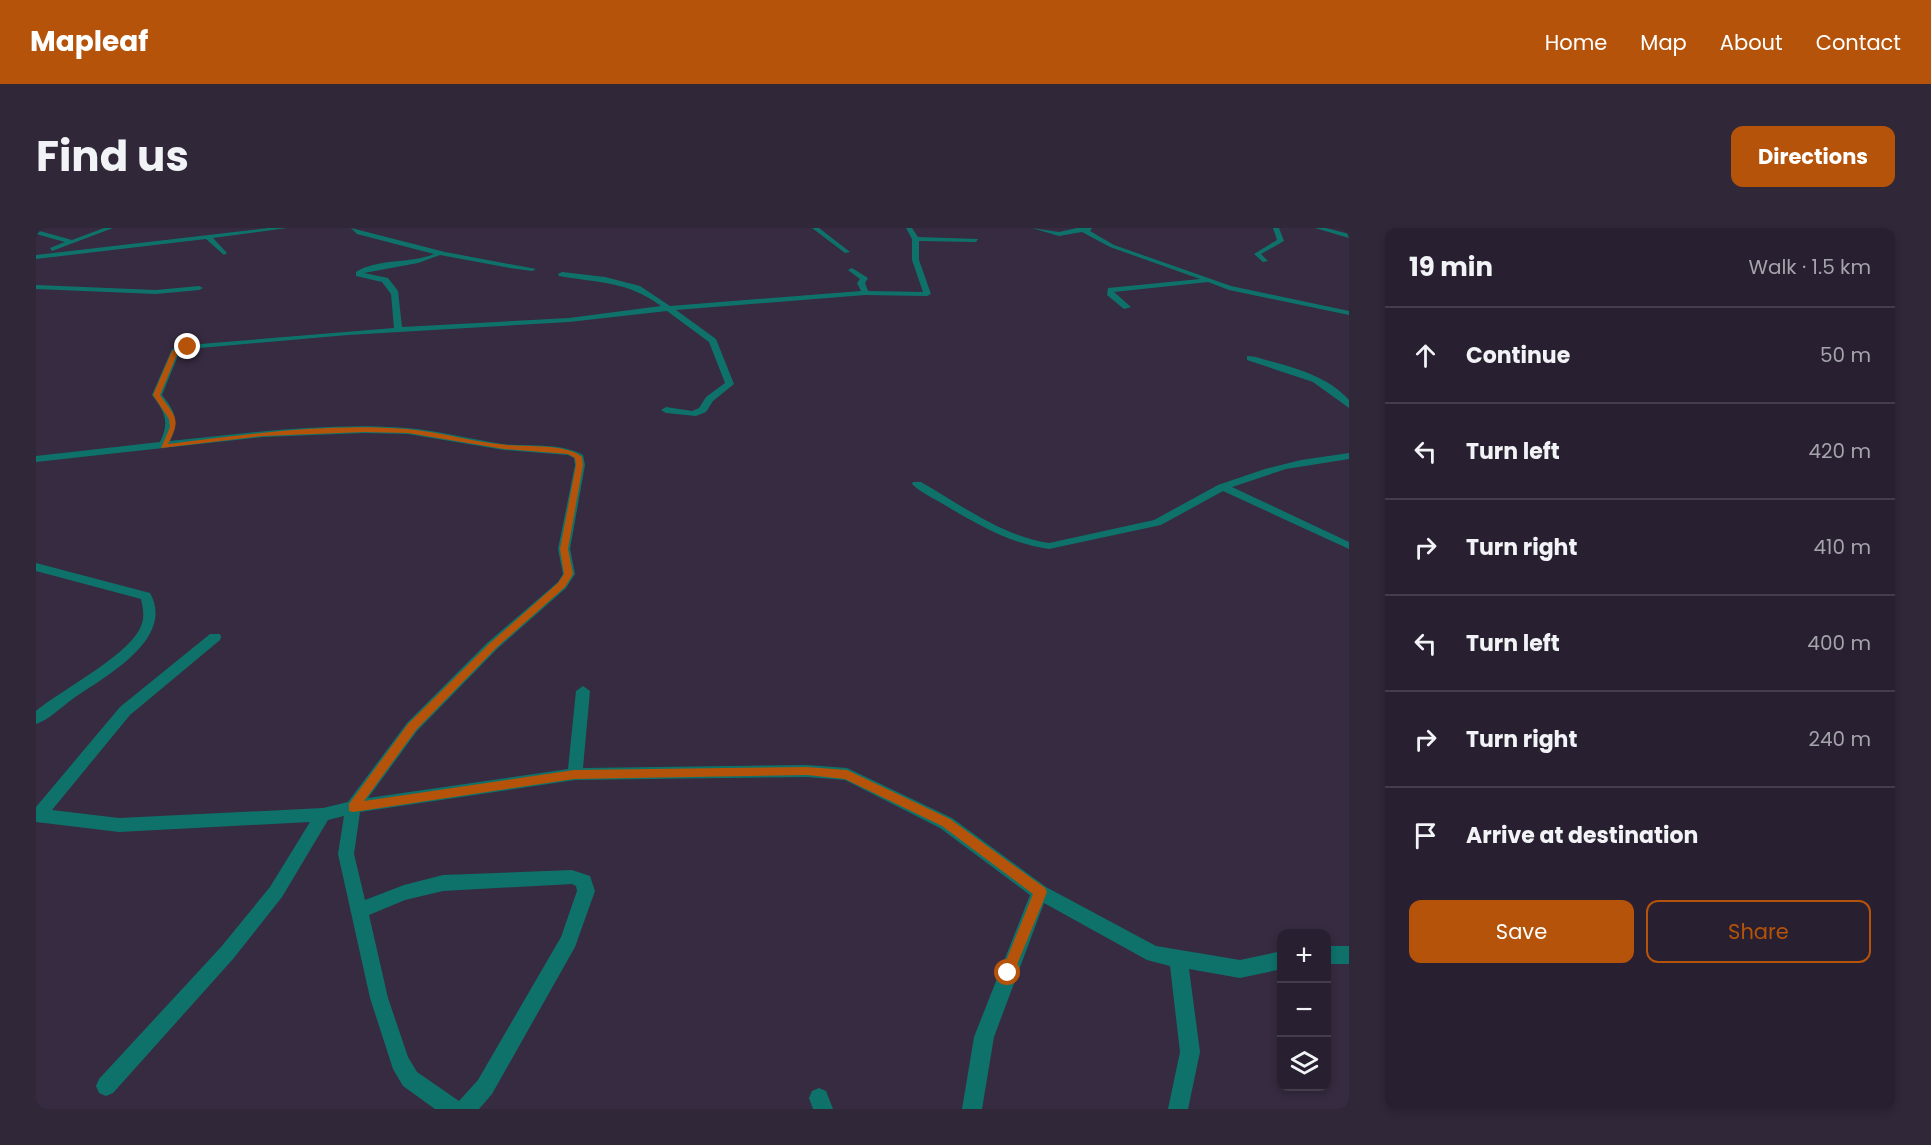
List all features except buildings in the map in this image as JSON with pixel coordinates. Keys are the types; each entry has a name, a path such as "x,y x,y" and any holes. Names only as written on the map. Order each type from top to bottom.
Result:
{"street":[{"path":"37,257 110,228"},
{"path":"37,257 284,228"},
{"path":"354,228 359,233 439,254 485,264 532,269"},
{"path":"815,228 847,252"},
{"path":"163,446 174,427 172,419 157,395 175,351 196,345 398,329 569,320 633,311 865,293 927,294 915,256 918,248 909,228"},
{"path":"1035,228 1059,234 1093,228"},
{"path":"1265,261 1257,254 1281,241 1276,228"},
{"path":"1318,228 1349,236"},
{"path":"1082,229 1112,246 1175,267 1207,281 1243,292 1349,313"},
{"path":"36,232 73,242"},
{"path":"208,237 224,253"},
{"path":"915,238 976,240"},
{"path":"398,329 396,292 388,286 385,280 359,274 360,272 381,266 410,263 439,254"},
{"path":"852,270 864,278 861,283 865,293"},
{"path":"561,273 590,276 637,288 649,294 713,341 730,384 710,399 703,410 693,414 666,411"},
{"path":"1127,307 1110,293 1111,290 1207,281"},
{"path":"36,287 149,292 199,288"},
{"path":"1250,358 1323,382 1335,390 1349,405"},
{"path":"36,459 81,452 163,446 263,434 364,430 408,431 504,447 570,452 579,457 580,465 564,549 569,574 562,585 492,646 412,727 353,807 346,854 379,998 400,1062 410,1079 453,1109"},
{"path":"917,484 1016,539 1049,546 1157,523 1170,519 1224,487 1320,458 1349,456"},
{"path":"1224,487 1349,546"},
{"path":"36,567 146,596 151,608 146,631 123,654 36,718"},
{"path":"37,815 125,711 215,637"},
{"path":"574,774 583,692"},
{"path":"37,815 119,825 323,815 353,807 574,774 807,771 847,774 946,823 1040,892 1154,954 1240,969 1277,961"},
{"path":"106,1086 227,953 276,892 323,815"},
{"path":"360,910 443,883 572,877 584,881 586,891 569,941 485,1087 465,1109"},
{"path":"972,1109 984,1037 1040,892"},
{"path":"1331,954 1349,955"},
{"path":"1178,957 1191,1052 1178,1109"}],"route":[{"path":"188,347 175,351 157,395 163,402 174,427 163,446 263,434 364,430 408,431 504,447 570,452 579,457 580,465 564,549 569,574 562,585 492,646 412,727 353,807 574,774 807,771 847,774 946,823 1040,892 1008,973"}]}
